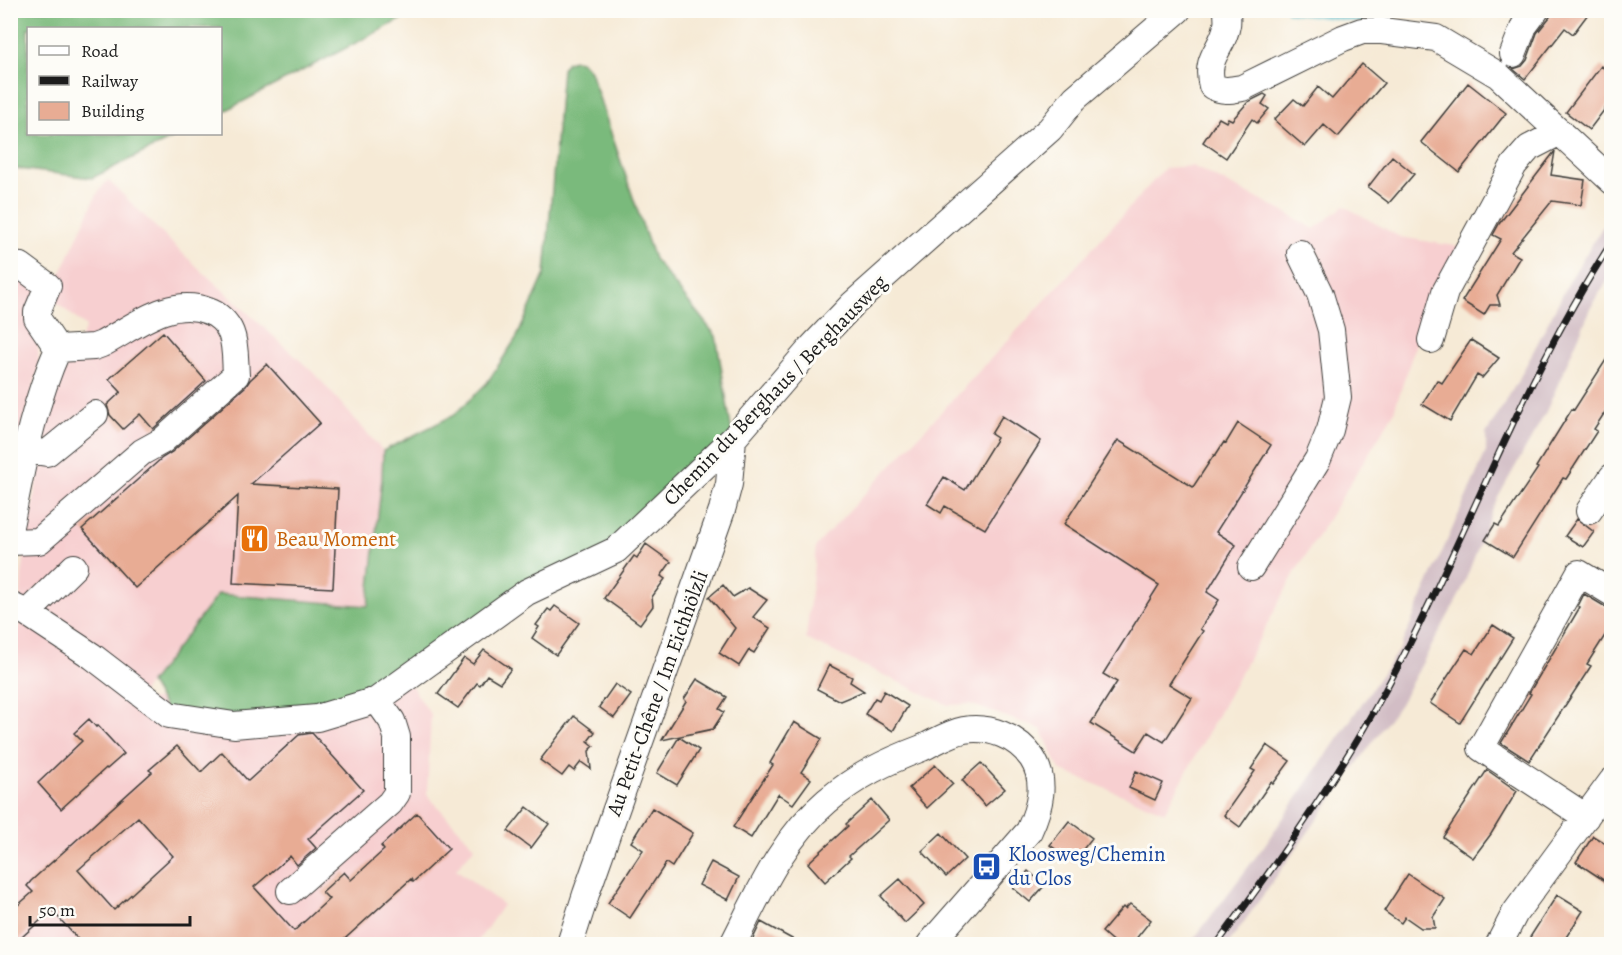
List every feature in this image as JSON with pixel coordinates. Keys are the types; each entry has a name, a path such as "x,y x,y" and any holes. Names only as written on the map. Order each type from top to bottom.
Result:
{"street":[{"name":"Chemin du Berghaus / Berghausweg","path":"19,609 92,656 169,715 234,726 317,718 377,700 527,592 616,550 733,439 812,347 854,304 1050,129 1075,98 1178,10"},
{"path":"1227,10 1227,27 1213,56 1209,71 1212,86 1216,88 1226,91 1242,88 1343,38 1362,31 1382,31 1436,39 1498,75 1611,181"},
{"path":"1513,54 1524,26 1536,10"},
{"path":"1431,340 1445,292 1514,165 1529,148 1560,132"},
{"path":"1251,567 1318,459 1330,430 1338,397 1331,330 1320,294 1300,253"},
{"path":"10,265 21,267 44,294"},
{"path":"10,276 44,294"},
{"path":"44,294 37,318 58,349"},
{"path":"10,542 39,541 142,452 162,441 236,375 231,333 221,318 213,312 194,306 163,311 94,347 58,349"},
{"path":"10,526 38,398 58,349"},
{"path":"26,450 47,453 95,414"},
{"name":"Au Petit-Chêne / Im Eichhölzli","path":"570,945 722,510 729,484 733,439"},
{"path":"1589,511 1611,477"},
{"path":"19,609 74,567"},
{"path":"1586,817 1481,748 1579,573 1611,593"},
{"path":"290,891 390,802 397,793 397,737 392,721 377,700"},
{"path":"733,945 770,872 796,834 825,803 856,779 884,763 953,733 977,729 998,732 1014,740 1030,756 1040,773 1040,799 1036,815 1029,831 930,945"},
{"path":"1499,945 1515,914 1611,781"}],"shaded area":[{"path":"1192,166 1314,229 1344,206 1400,237 1460,247 1430,301 1393,414 1296,571 1165,812 1060,770 1041,729 970,704 948,705 806,639 816,546 1165,168"},
{"path":"108,180 181,252 316,375 383,451 368,606 218,594 137,700 411,685 431,715 427,795 475,847 456,869 503,905 476,944 11,944 11,635 19,626 22,573 50,402 86,327 50,297 98,192"},
{"path":"1611,213 1611,276 1594,301 1545,414 1496,501 1460,594 1400,704 1228,944 1190,944 1264,846 1400,648 1486,452 1486,434 1519,379 1570,280"},
{"path":"11,246 45,273 27,322 38,343 39,366 11,472"}],"green space":[{"path":"11,10 412,10 406,17 222,112 222,27 27,27 27,135 179,135 92,178 11,168"},
{"path":"581,61 590,71 654,259 716,336 733,439 616,550 377,700 317,718 169,715 150,683 218,594 368,606 383,451 454,415 487,383 517,337 545,274 562,69 567,62"}],"building":[{"path":"1551,10 1591,10 1573,34 1565,28 1525,79 1513,69 1522,66 1527,60 1537,33 1550,17"},
{"path":"1362,64 1384,83 1338,137 1324,125 1305,147 1274,120 1294,99 1303,106 1318,87 1332,99"},
{"path":"1601,66 1611,74 1611,101 1589,130 1566,112"},
{"path":"1468,83 1506,113 1459,172 1421,142"},
{"path":"1264,94 1267,96 1262,104 1269,109 1257,123 1252,119 1226,158 1203,142 1219,118 1226,122 1228,118 1232,120 1248,102"},
{"path":"1555,151 1551,175 1585,180 1581,205 1552,201 1511,252 1520,257 1497,295 1500,305 1490,305 1484,315 1462,301 1501,239 1493,235 1499,224"},
{"path":"1392,156 1414,174 1389,203 1368,187"},
{"path":"163,332 206,381 153,429 140,414 123,429 110,415 107,405 121,392 109,379"},
{"path":"1471,340 1499,358 1482,378 1477,375 1450,421 1422,404 1437,380 1442,383"},
{"path":"1611,352 1611,403 1594,429 1597,431 1566,479 1563,478 1513,557 1485,540 1495,524 1499,526 1538,468 1536,467 1572,409 1574,410"},
{"path":"267,364 320,423 251,484 338,489 333,588 233,583 238,496 135,588 82,529 246,386"},
{"path":"1002,416 1041,441 985,529 945,506 941,513 927,504 944,477 965,490 997,438 991,434"},
{"path":"1238,423 1271,445 1216,532 1236,545 1207,592 1219,600 1200,629 1203,631 1169,684 1192,698 1164,742 1148,732 1136,751 1091,723 1117,682 1103,674 1159,585 1064,524 1118,440 1193,487"},
{"path":"1577,519 1594,532 1583,547 1565,536"},
{"path":"646,544 671,562 661,576 665,579 652,597 653,606 640,624 604,598 634,556 637,558"},
{"path":"723,585 733,597 748,588 767,600 753,617 770,628 754,653 749,650 739,666 719,653 735,628 709,597"},
{"path":"1584,594 1611,608 1611,626 1587,664 1591,666 1529,761 1501,743 1580,607 1578,606"},
{"path":"555,606 579,623 556,655 532,638 539,627 536,625 548,609 551,611"},
{"path":"1493,625 1513,638 1460,723 1430,703 1466,649 1474,654"},
{"path":"484,650 511,669 500,683 487,675 480,685 477,683 458,708 438,694 464,658 473,664"},
{"path":"829,665 852,677 850,682 864,691 840,701 817,689"},
{"path":"697,679 727,697 719,709 724,712 713,729 662,740 686,701 684,699"},
{"path":"615,684 631,695 614,718 599,707"},
{"path":"884,691 908,706 893,731 865,714 875,698 879,700"},
{"path":"574,716 595,732 588,741 594,746 589,751 591,769 581,762 574,771 569,767 562,776 540,760"},
{"path":"89,719 124,754 61,809 38,783 82,741 74,733"},
{"path":"794,722 822,739 801,772 811,779 793,804 778,794 751,838 733,827 773,765 770,763"},
{"path":"312,733 363,790 308,839 316,848 297,865 290,856 254,887 294,931 329,899 322,892 344,872 351,880 384,850 381,846 417,813 449,849 413,882 411,879 338,945 83,945 52,910 13,945 10,945 10,912 33,892 27,886 31,881 152,772 149,770 177,746 201,772 222,752 248,781 299,735","holes":["138,817 173,856 114,910 78,870"]},
{"path":"679,737 699,750 677,785 657,773"},
{"path":"1267,745 1290,761 1273,784 1271,782 1240,827 1224,815 1255,771 1251,769"},
{"path":"981,763 1005,789 985,806 962,780"},
{"path":"935,765 953,784 927,808 909,788"},
{"path":"1487,770 1517,791 1491,834 1473,858 1443,837"},
{"path":"1136,771 1163,783 1155,800 1129,788"},
{"path":"872,800 889,820 849,856 851,858 825,882 808,863"},
{"path":"527,807 549,824 531,848 508,831"},
{"path":"652,808 693,833 672,867 666,863 630,918 608,903 643,850 631,842"},
{"path":"1069,821 1092,838 1073,862 1050,845"},
{"path":"941,833 965,859 946,877 922,851"},
{"path":"1593,836 1611,847 1611,885 1576,862"},
{"path":"711,862 739,877 728,900 699,885"},
{"path":"1028,871 1045,885 1030,902 1013,888"},
{"path":"1408,874 1445,899 1433,917 1435,928 1421,928 1405,917 1401,923 1384,911"},
{"path":"900,879 924,905 905,923 881,896"},
{"path":"1557,895 1583,911 1561,945 1525,945"},
{"path":"1130,904 1151,920 1131,945 1117,945 1102,932 1123,907 1125,909"},
{"path":"761,922 803,945 750,945"}],"waterway":[{"path":"1289,10 1360,19"}],"railway":[{"path":"1217,944 1307,819 1368,721 1416,632 1549,350 1612,242"}],"place":[{"name":"Beau Moment","path":"255,539"},
{"name":"Kloosweg/Chemin du Clos","path":"987,866"}]}
